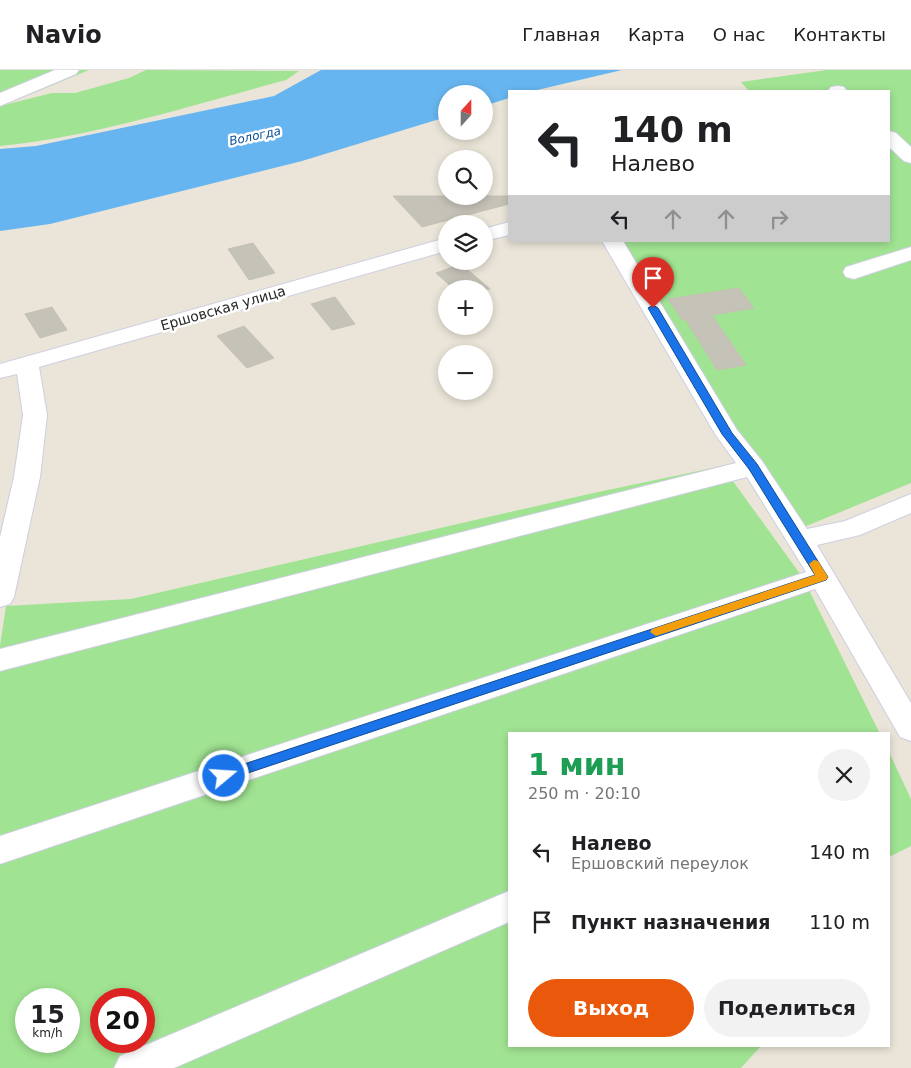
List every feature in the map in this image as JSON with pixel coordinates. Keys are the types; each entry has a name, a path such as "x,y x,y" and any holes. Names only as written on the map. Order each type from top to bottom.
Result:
{"street":[{"path":"0,100 70,70"},
{"path":"493,232 508,228"},
{"path":"613,242 727,434 753,466 800,539 902,729"},
{"name":"Ершовская улица","path":"0,370 438,246"},
{"path":"854,272 911,253"},
{"path":"0,597 27,477 34,424 27,363"},
{"path":"0,660 753,466"},
{"path":"800,539 850,529 911,503"},
{"path":"0,850 822,577"},
{"path":"133,1068 508,906"}],"green space":[{"path":"0,70 89,70 31,94 0,98"},
{"path":"146,70 299,71 286,80 144,119 72,135 0,146 0,106 52,93 75,93 129,78"},
{"path":"827,70 911,70 911,483 804,527 714,398 620,242 890,242 890,90 748,90 741,82"},
{"path":"722,466 803,578 879,732 508,732 508,1047 760,1047 741,1068 0,1068 0,646 6,606 131,599 589,494"},
{"path":"890,754 911,799 911,846 890,856"}],"water":[{"name":"Вологда","path":"321,70 622,70 537,90 508,90 508,98 493,103 493,85 438,85 438,119 302,161 50,224 0,231 0,149 36,146 274,96"}],"building":[{"path":"393,196 438,196 438,205 493,205 493,196 508,196 508,204 467,215 438,215 438,223 422,227"},
{"path":"253,243 275,273 249,280 228,249"},
{"path":"444,270 468,270 480,280 444,280 436,273"},
{"path":"739,288 754,308 712,315 746,365 717,370 685,319 682,320 668,299"},
{"path":"335,297 355,324 332,330 311,304"},
{"path":"52,307 67,330 40,338 25,314"},
{"path":"244,326 274,358 247,368 217,336"}],"slow traffic":[{"path":"656,632 822,577 814,564"}],"route":[{"path":"224,776 822,577 753,466 727,434 653,308"}]}
